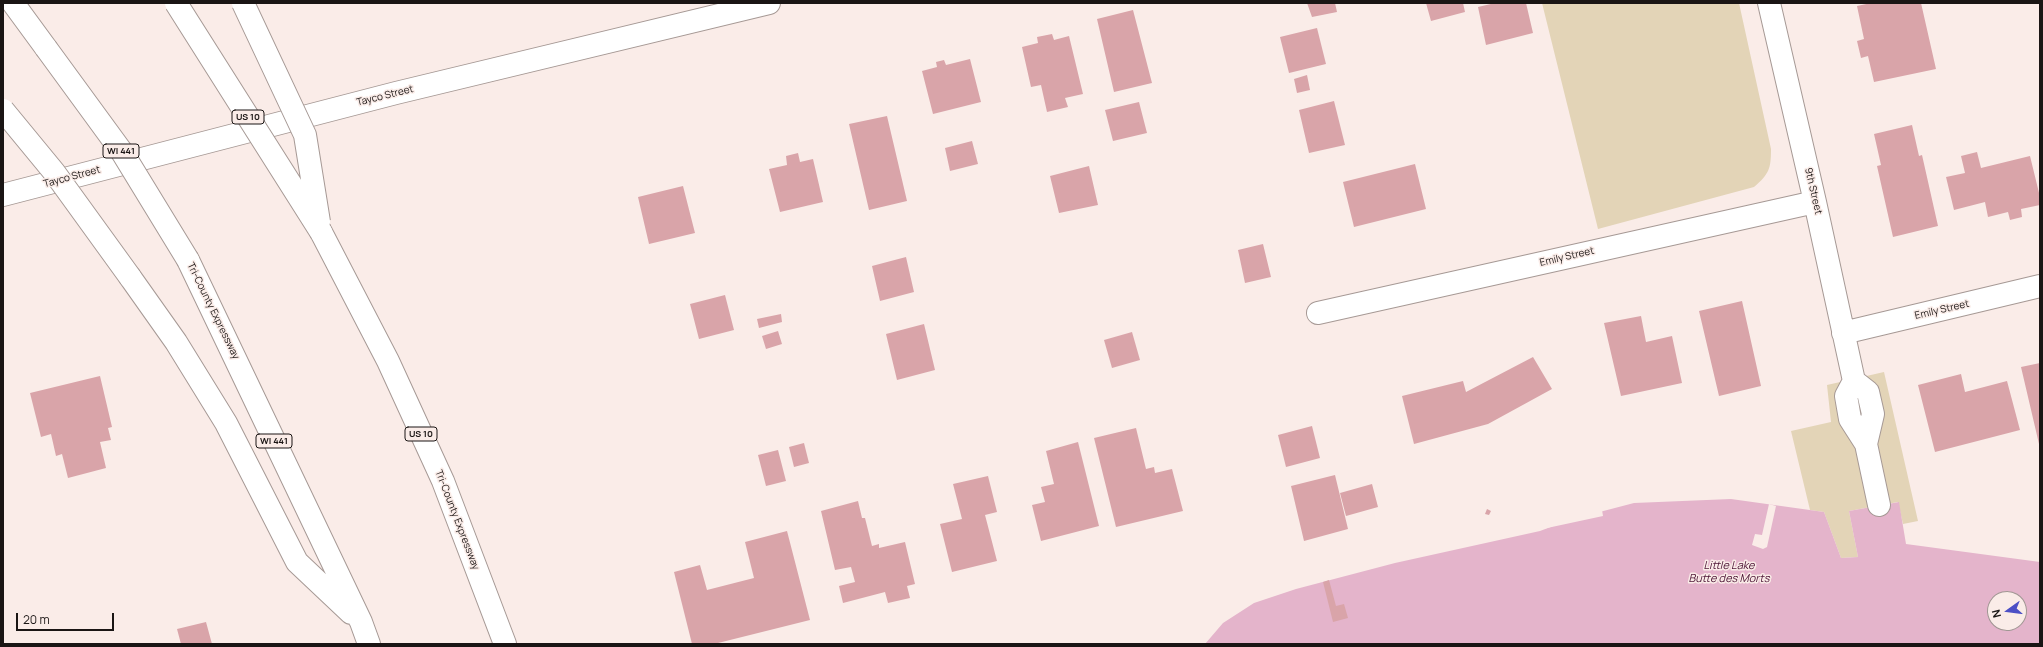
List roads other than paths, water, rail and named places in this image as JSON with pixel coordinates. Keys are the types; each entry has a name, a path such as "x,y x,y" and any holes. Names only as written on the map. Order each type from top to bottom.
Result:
{"main road":[{"name":"Tri-County Expressway","path":"13,3 122,152 188,260 361,622 369,644"},
{"name":"Tri-County Expressway","path":"176,3 321,232 388,361 443,481 505,644"},
{"path":"243,3 305,135 321,232"},
{"name":"Tayco Street","path":"3,195 396,93 769,3"},
{"name":"9th Street","path":"1768,3 1815,202 1854,381 1846,396 1850,419 1866,444 1879,505"},
{"path":"3,110 54,172 176,342 226,423 297,562 361,622"},
{"name":"Emily Street","path":"1318,314 1815,202"},
{"name":"Emily Street","path":"1843,333 2040,286"}],"water":[{"name":"Little Lake Butte des Morts","path":"1731,499 1824,512 1841,558 1858,557 1849,511 1899,502 1906,544 2040,562 2040,644 1205,644 1223,623 1254,603 1296,589 1395,563 1540,531 1569,520 1634,503"}]}
